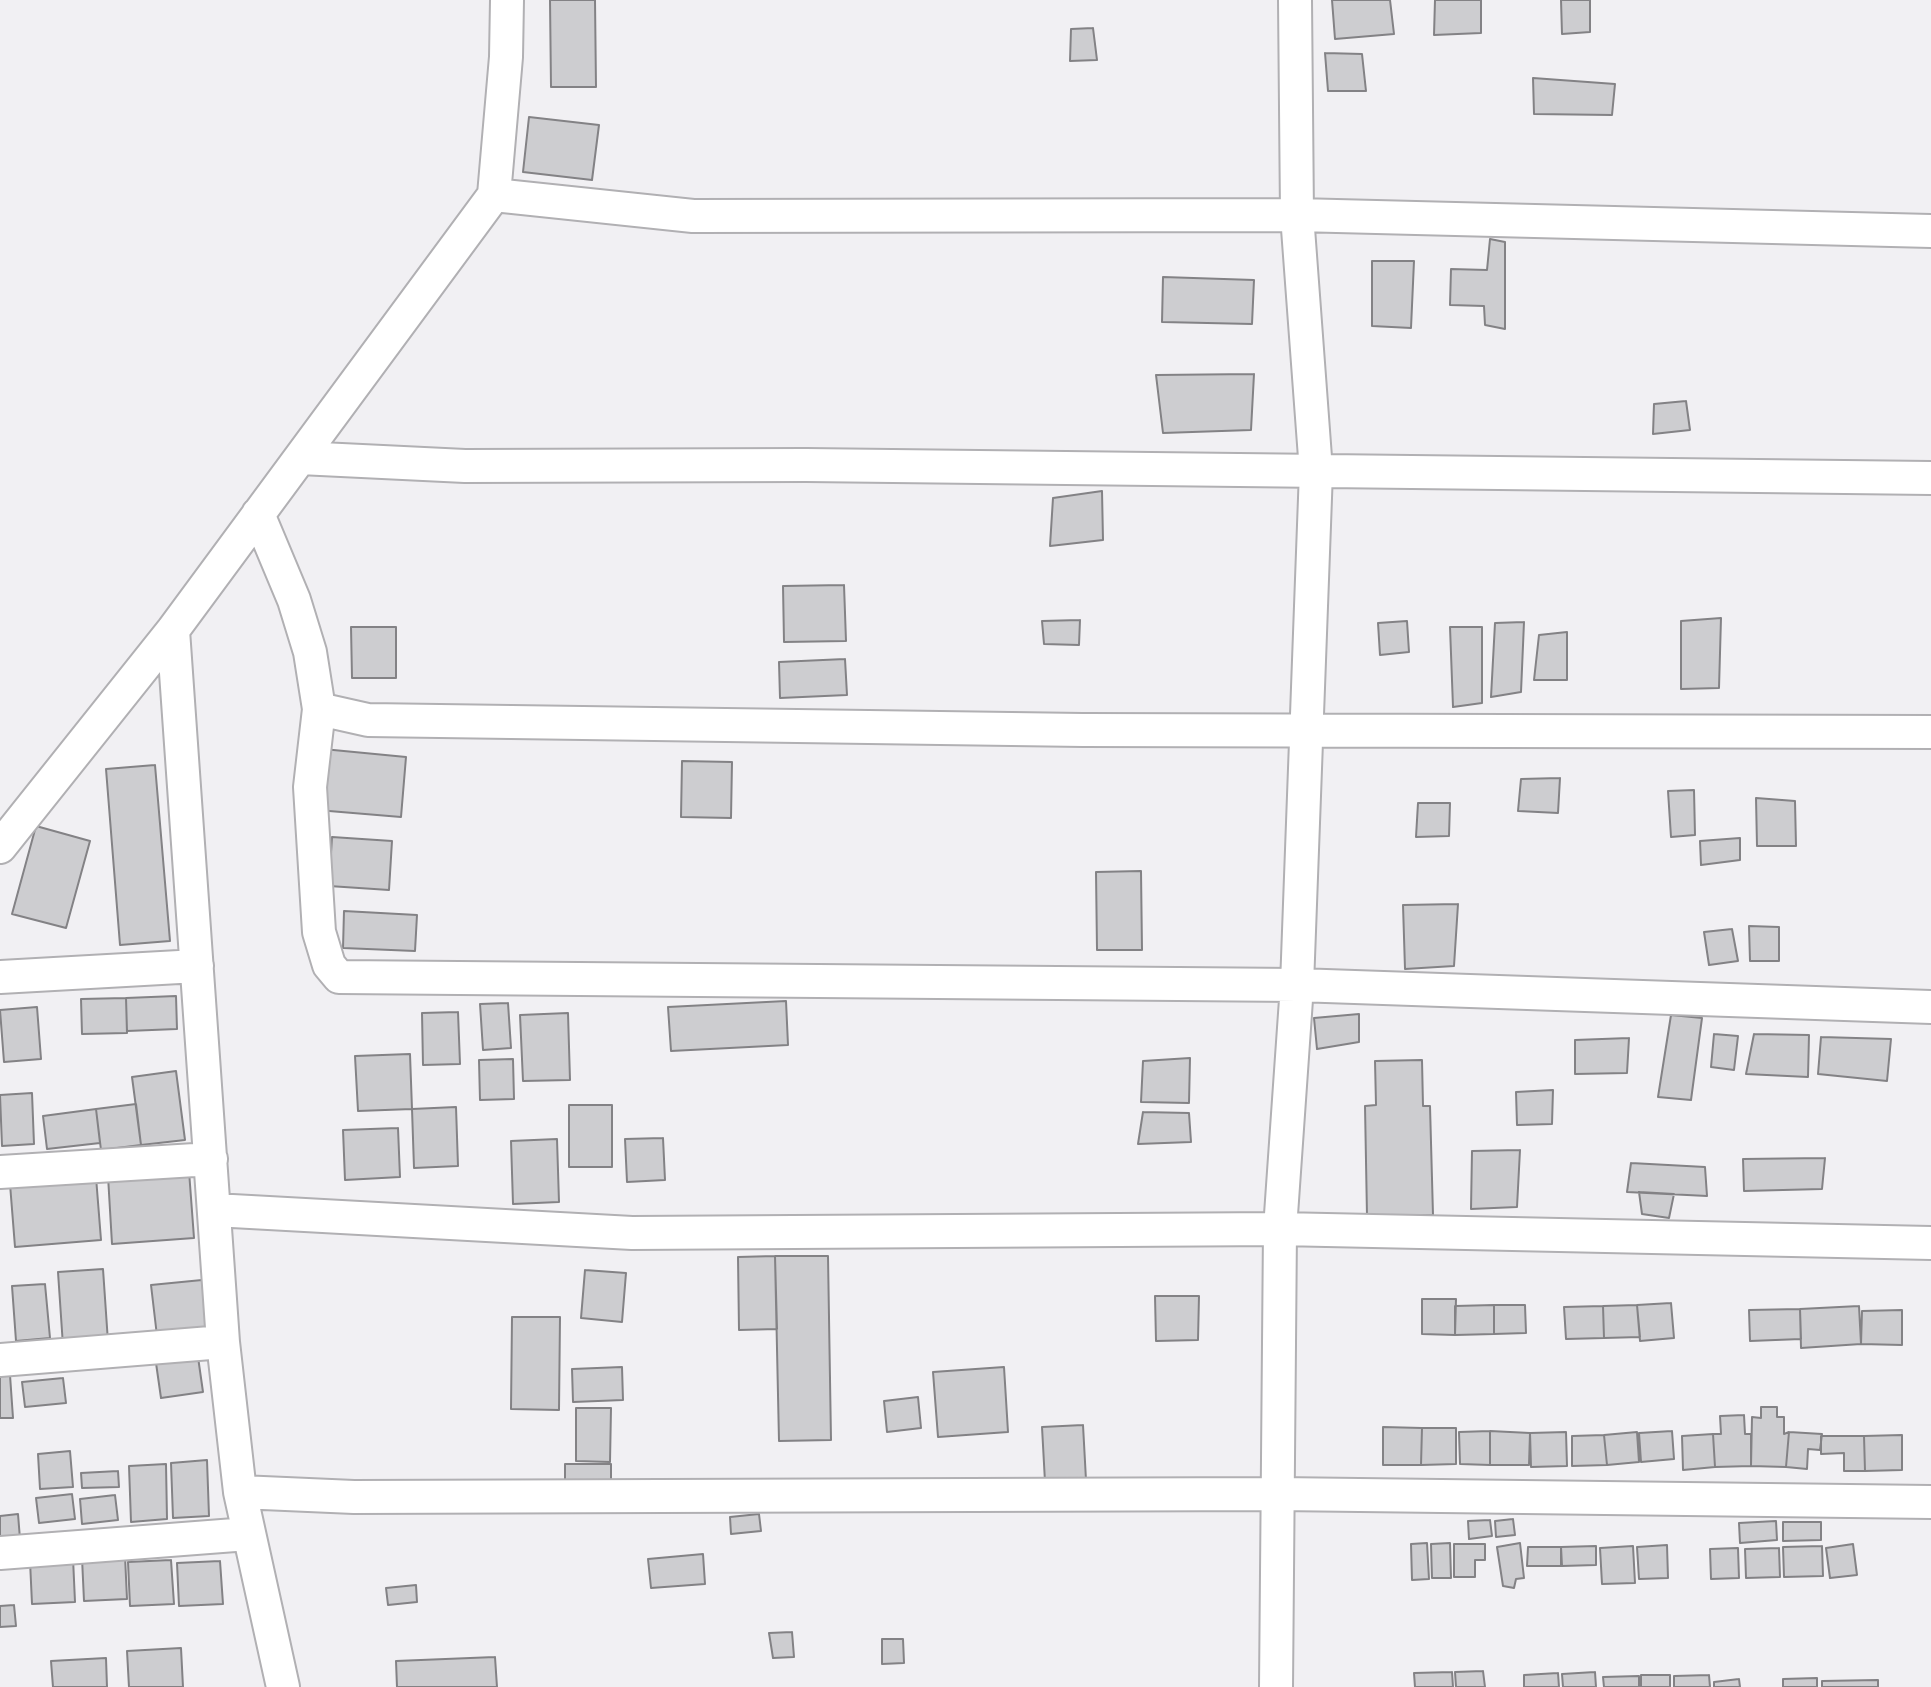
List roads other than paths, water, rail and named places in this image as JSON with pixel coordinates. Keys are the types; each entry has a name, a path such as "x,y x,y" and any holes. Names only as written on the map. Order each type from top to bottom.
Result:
{"street":[{"path":"0,847 173,630 494,195 506,57 507,0"},
{"path":"1276,1687 1280,1229 1297,985 1316,471 1297,215 1295,0"},
{"path":"494,195 693,216 1297,215 1931,231"},
{"path":"300,458 465,466 806,465 1931,478"},
{"path":"258,514 294,600 310,652 319,709 310,787 319,932 329,965 339,977 1297,985 1931,1007"},
{"path":"173,630 223,1342 240,1492 283,1687"},
{"path":"319,709 368,720 1083,730 1308,728 1931,732"},
{"path":"0,977 197,966"},
{"path":"0,1172 211,1159"},
{"path":"214,1210 632,1233 1280,1229 1931,1243"},
{"path":"0,1360 223,1342"},
{"path":"240,1492 354,1497 1278,1494 1931,1502"},
{"path":"0,1553 248,1534"}]}
